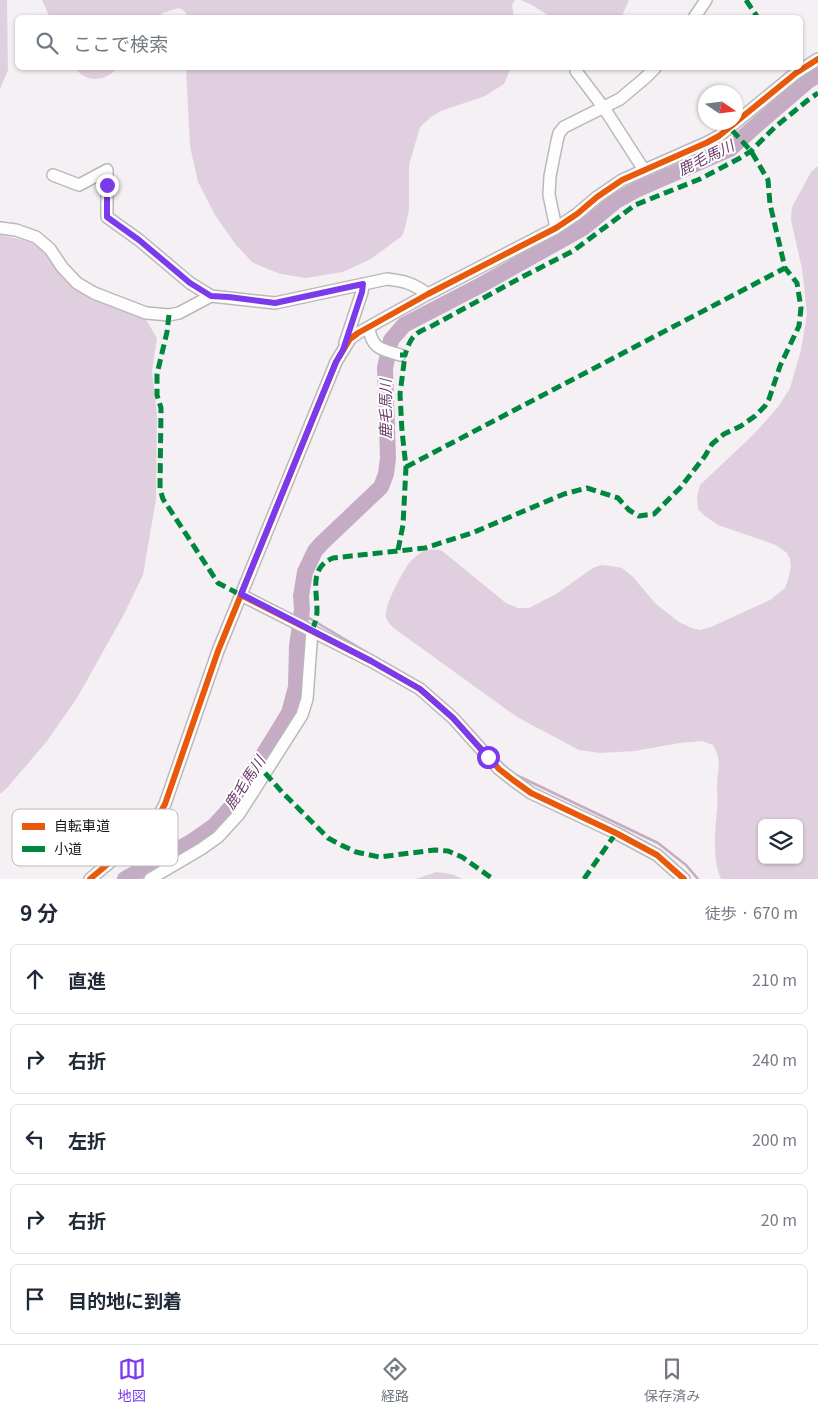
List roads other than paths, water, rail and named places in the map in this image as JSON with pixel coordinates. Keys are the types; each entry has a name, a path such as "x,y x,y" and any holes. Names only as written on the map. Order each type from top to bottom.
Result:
{"street":[{"path":"696,15 706,0"},
{"path":"803,69 818,59"},
{"path":"556,228 549,195 550,176 559,133 564,127 620,99 653,70"},
{"path":"162,809 218,651 336,362 350,339 428,294 556,228 622,180 706,144 719,136 801,70"},
{"path":"576,71 604,108 644,170"},
{"path":"53,175 79,185 107,170 107,217 139,240 190,283 211,296 275,303 387,279 402,280 428,294"},
{"path":"0,228 16,230 36,237 50,249 76,283 94,293 146,313 169,315 179,313 211,296"},
{"path":"343,350 363,284"},
{"path":"369,328 374,345 400,355"},
{"path":"241,594 371,661 420,689 453,718 499,769 531,793 616,833 657,855 684,879"},
{"path":"178,863 218,837 239,814 302,715 307,699 310,629"},
{"path":"90,879 105,866"},
{"path":"150,879 172,866"}],"waterway":[{"name":"鹿毛馬川","path":"178,849 214,826 232,806 289,713 296,687 297,646 305,572 315,551 381,487 386,474 388,458 385,368 391,340 404,325 481,285 583,228 616,201 636,190 730,149 808,81 818,75"},
{"path":"302,610 309,618 390,666"},
{"path":"499,761 514,774 658,843 686,865 698,879"},
{"name":"鹿毛馬川","path":"125,879 148,866"}]}
